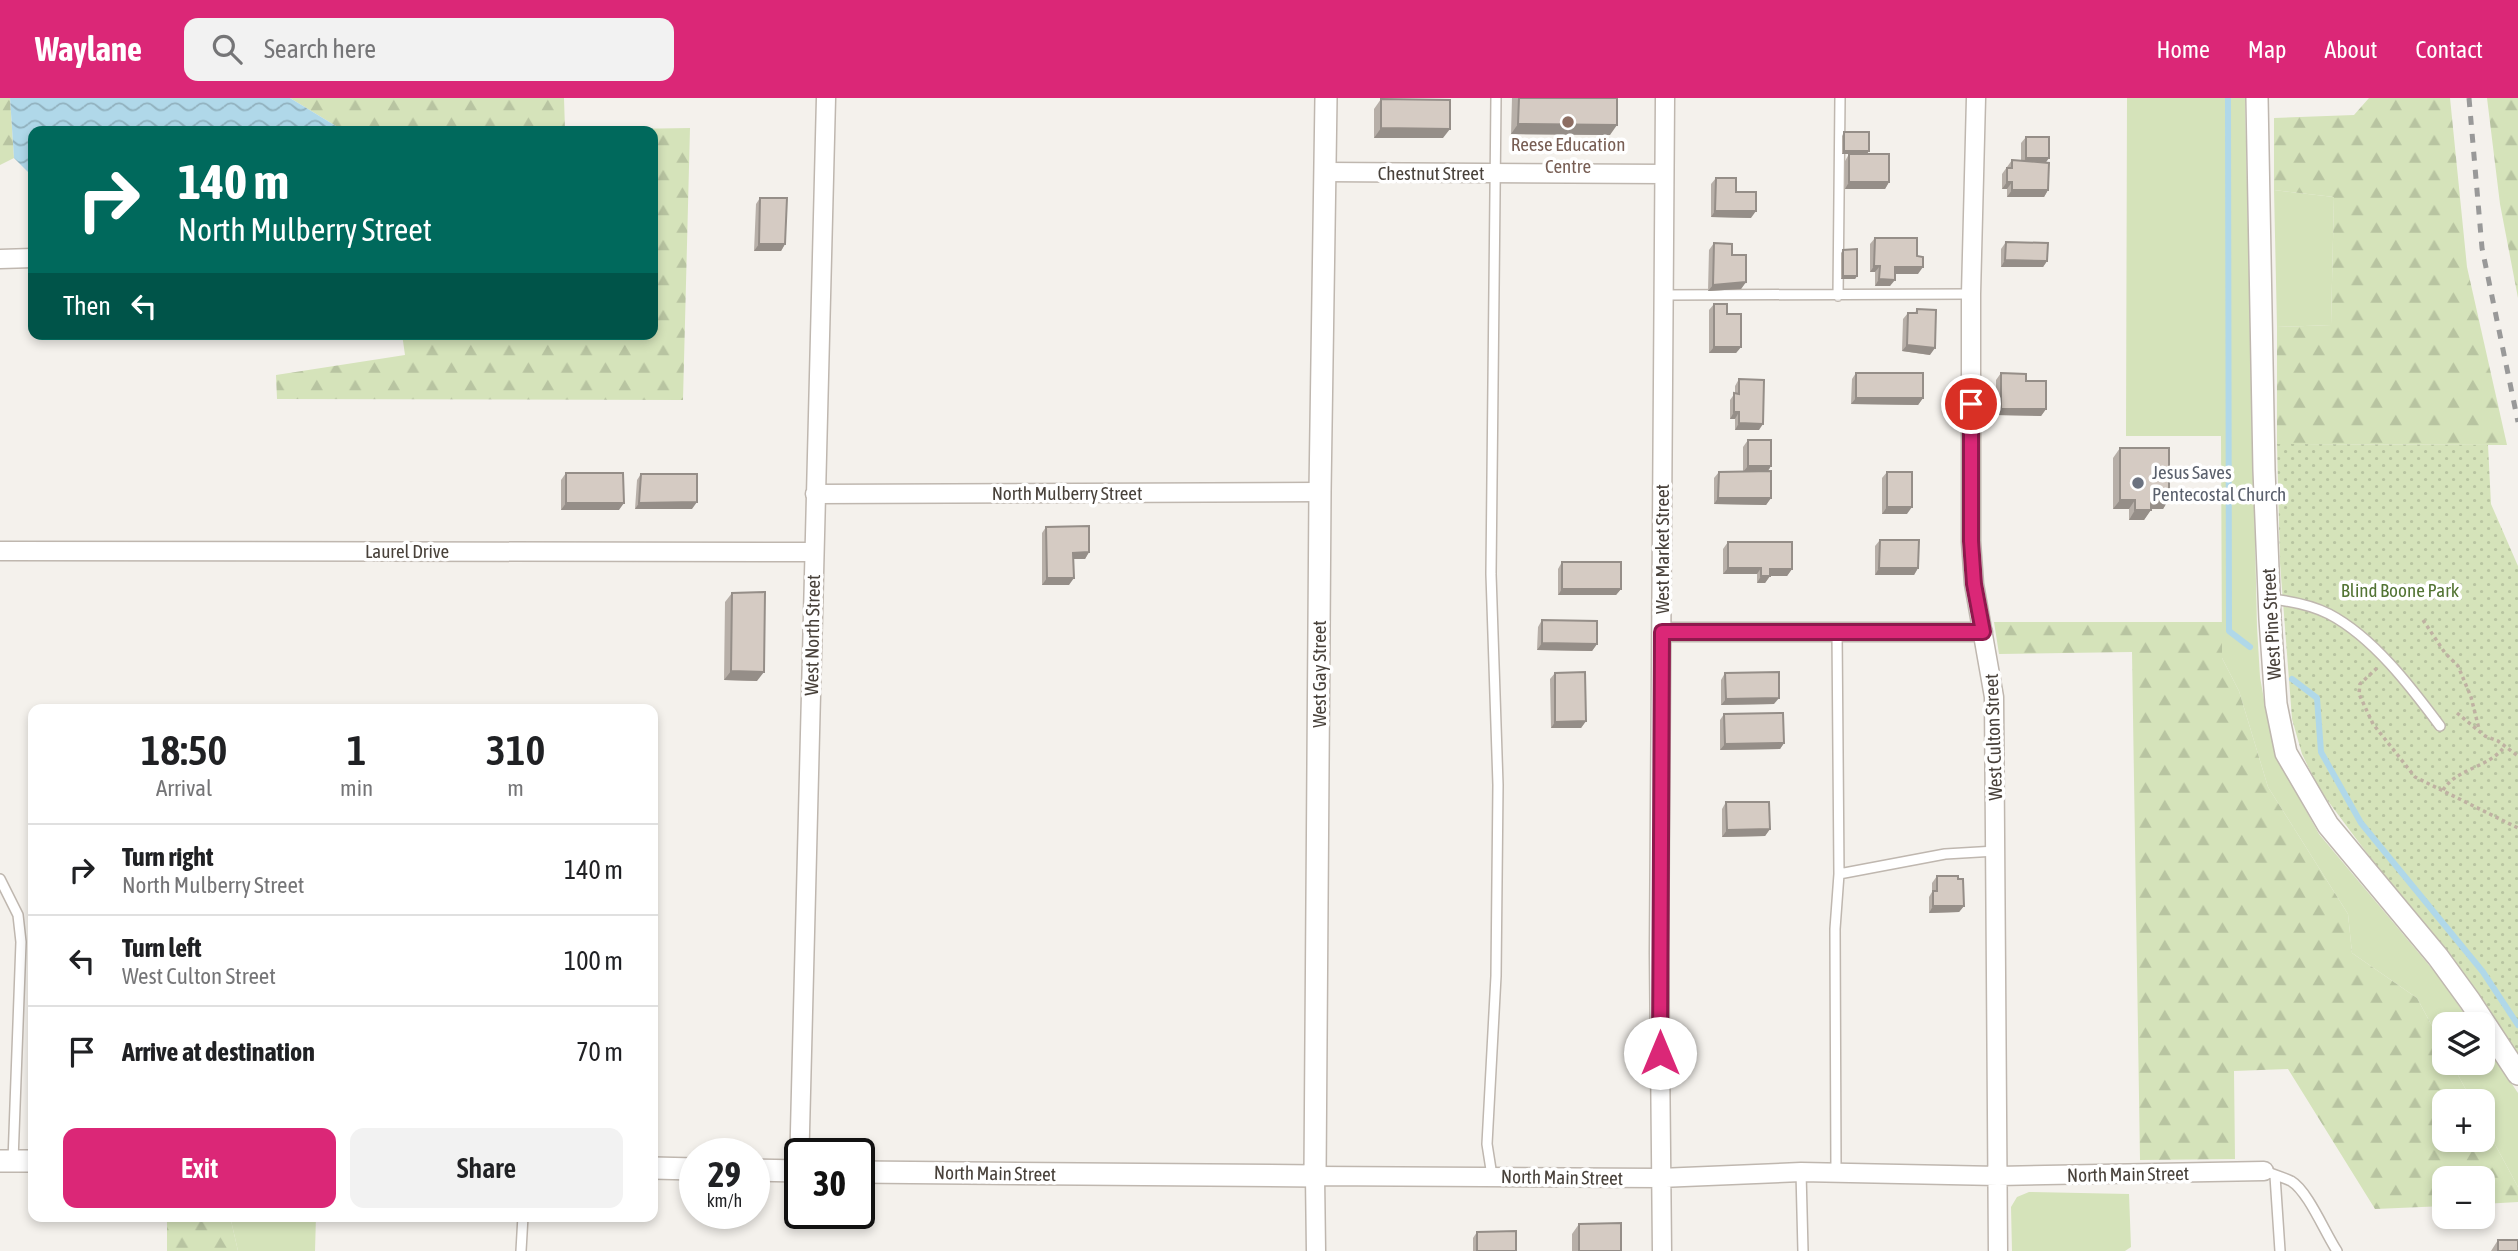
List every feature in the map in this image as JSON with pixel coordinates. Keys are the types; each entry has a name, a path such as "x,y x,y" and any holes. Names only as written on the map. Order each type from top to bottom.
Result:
{"street":[{"name":"West North Street","path":"800,1138 826,98"},
{"name":"West Gay Street","path":"1316,1251 1325,98"},
{"name":"West Market Street","path":"1662,1251 1659,953 1665,98"},
{"name":"West Culton Street","path":"1976,98 1971,294 1971,541 1974,584 1994,696 1998,1251"},
{"name":"West Pine Street","path":"2257,98 2269,598 2276,704 2286,752 2329,825 2438,957 2470,1000 2518,1074"},
{"name":"Chestnut Street","path":"1324,173 1664,174"},
{"path":"0,259 28,258"},
{"name":"North Mulberry Street","path":"815,494 1320,492"},
{"name":"Laurel Drive","path":"0,551 814,551"},
{"path":"1662,632 1983,632"},
{"path":"658,1168 679,1169"},
{"name":"North Main Street","path":"875,1172 1660,1178 1801,1172 1998,1176 2270,1173"}],"lane":[{"path":"1492,1176 1487,1144 1496,976 1498,785 1491,574 1496,98"},
{"path":"1838,296 1840,98"},
{"path":"1664,295 1971,294"},
{"path":"2269,598 2297,602 2329,614 2368,643 2408,683 2440,726"},
{"path":"1836,1172 1835,929 1839,874 1837,631"},
{"path":"1839,874 1945,854 1996,851"},
{"path":"0,879 18,915 21,942 15,1161"},
{"path":"1801,1172 1803,1251"},
{"path":"2280,1251 2270,1173 2293,1182 2315,1209 2323,1229 2337,1251"},
{"path":"521,1251 523,1222"}],"path":[{"path":"2423,620 2445,653 2458,666 2472,696 2479,729"},
{"path":"2364,678 2359,694 2373,724 2416,777 2518,828"},
{"path":"2457,713 2485,736 2518,755"},
{"path":"2443,790 2465,772 2498,756 2505,746"}],"green space":[{"path":"0,98 10,98 14,158 0,165"},
{"path":"290,98 564,98 565,126 336,126"},
{"path":"2127,98 2245,98 2257,627 2260,677 2268,722 2276,755 2319,834 2444,983 2463,1012 2432,1012 2432,1026 2417,998 2352,953 2348,914 2268,787 2239,691 2222,658 2221,436 2126,436"},
{"path":"2369,98 2450,98 2467,267 2507,445 2277,444 2277,327 2331,325 2334,197 2274,190 2274,118 2354,115"},
{"path":"2487,98 2518,98 2518,298 2500,204"},
{"path":"690,128 683,400 277,399 276,375 405,355 403,340 658,340 658,129"},
{"path":"2274,190 2334,197 2331,325 2277,327"},
{"name":"Blind Boone Park","path":"2277,444 2488,445 2491,504 2518,566 2518,1059 2495,1024 2495,1012 2487,1012 2461,973 2375,864 2319,789 2302,754 2292,719 2280,563"},
{"path":"1994,622 2222,622 2222,658 2239,691 2268,787 2348,914 2352,953 2417,998 2432,1026 2432,1075 2458,1075 2466,1089 2432,1089 2432,1152 2495,1152 2495,1144 2518,1187 2518,1202 2495,1203 2495,1166 2432,1166 2432,1207 2375,1209 2288,1069 2234,1071 2235,1159 2140,1160 2132,652 1999,654"},
{"path":"2495,1059 2518,1093 2518,1187 2495,1144 2495,1089 2466,1089 2458,1075 2495,1075"},
{"path":"2029,1192 2129,1194 2131,1247 2125,1251 2012,1251 2011,1207 2017,1197"},
{"path":"167,1222 231,1222 238,1251 167,1251"},
{"path":"231,1222 316,1222 315,1251 238,1251"}],"water":[{"path":"10,98 290,98 336,126 28,126 28,172 14,158"}],"building":[{"path":"1519,98 1617,98 1617,125 1518,124"},
{"path":"1381,99 1450,100 1450,129 1381,128"},
{"path":"1844,132 1869,132 1869,151 1844,151"},
{"path":"2026,137 2049,137 2049,158 2026,158"},
{"path":"1849,154 1889,154 1889,182 1849,182"},
{"path":"2012,160 2049,163 2048,190 2012,190 2012,182 2007,182 2007,168 2012,168"},
{"path":"1716,178 1736,178 1736,192 1756,192 1756,211 1715,211"},
{"path":"760,198 787,198 785,244 759,244"},
{"path":"1875,238 1917,238 1917,256 1923,257 1923,267 1895,267 1895,280 1879,279 1880,266 1874,266"},
{"path":"2006,242 2048,243 2047,261 2005,260"},
{"path":"1714,243 1732,244 1732,255 1746,255 1746,282 1713,285"},
{"path":"1857,249 1857,276 1843,276 1843,250"},
{"path":"1714,304 1727,304 1727,314 1741,314 1741,347 1714,347"},
{"path":"1917,309 1936,310 1935,348 1907,345 1908,313 1917,313"},
{"path":"1856,373 1923,373 1923,398 1856,398"},
{"path":"2001,373 2026,374 2026,381 2046,381 2046,409 2001,409"},
{"path":"1739,379 1764,380 1763,424 1739,423 1739,412 1734,412 1734,393 1739,394"},
{"path":"1748,440 1771,440 1771,466 1748,466"},
{"name":"Jesus Saves Pentecostal Church","path":"2120,448 2169,448 2169,499 2151,499 2151,510 2135,510 2135,500 2120,500"},
{"path":"1771,471 1771,498 1718,498 1719,472"},
{"path":"1887,472 1912,472 1912,507 1887,507"},
{"path":"566,473 623,473 624,503 566,503"},
{"path":"641,474 697,474 697,502 639,503"},
{"path":"1089,526 1089,552 1073,553 1074,578 1047,578 1046,527"},
{"path":"1880,540 1919,540 1918,568 1879,568"},
{"path":"1728,542 1792,542 1792,569 1770,569 1770,576 1761,576 1761,568 1728,568"},
{"path":"1562,562 1621,562 1621,589 1562,589"},
{"path":"765,592 764,672 731,671 732,593"},
{"path":"1542,620 1597,621 1597,644 1542,643"},
{"path":"1585,672 1586,721 1555,722 1555,673"},
{"path":"1779,672 1779,698 1726,699 1725,673"},
{"path":"1783,713 1784,743 1725,744 1724,714"},
{"path":"1726,802 1769,802 1770,829 1727,830"},
{"path":"1937,876 1958,876 1958,879 1963,879 1964,906 1933,906"},
{"path":"1621,1223 1621,1251 1579,1251 1579,1224"},
{"path":"1516,1231 1516,1251 1477,1251 1477,1232"},
{"path":"2498,1240 2518,1240 2518,1251 2498,1251"}],"waterway":[{"path":"2228,98 2229,631 2250,647"},
{"path":"2292,679 2317,698 2321,752 2361,823 2483,972 2518,1025"}],"railway":[{"path":"2469,98 2482,248 2518,422"}],"place":[{"name":"Reese Education Centre","path":"1568,122"},
{"name":"Jesus Saves Pentecostal Church","path":"2138,483"}],"route":[{"path":"1660,1053 1662,632 1983,632 1974,584 1971,541 1971,404"}]}
